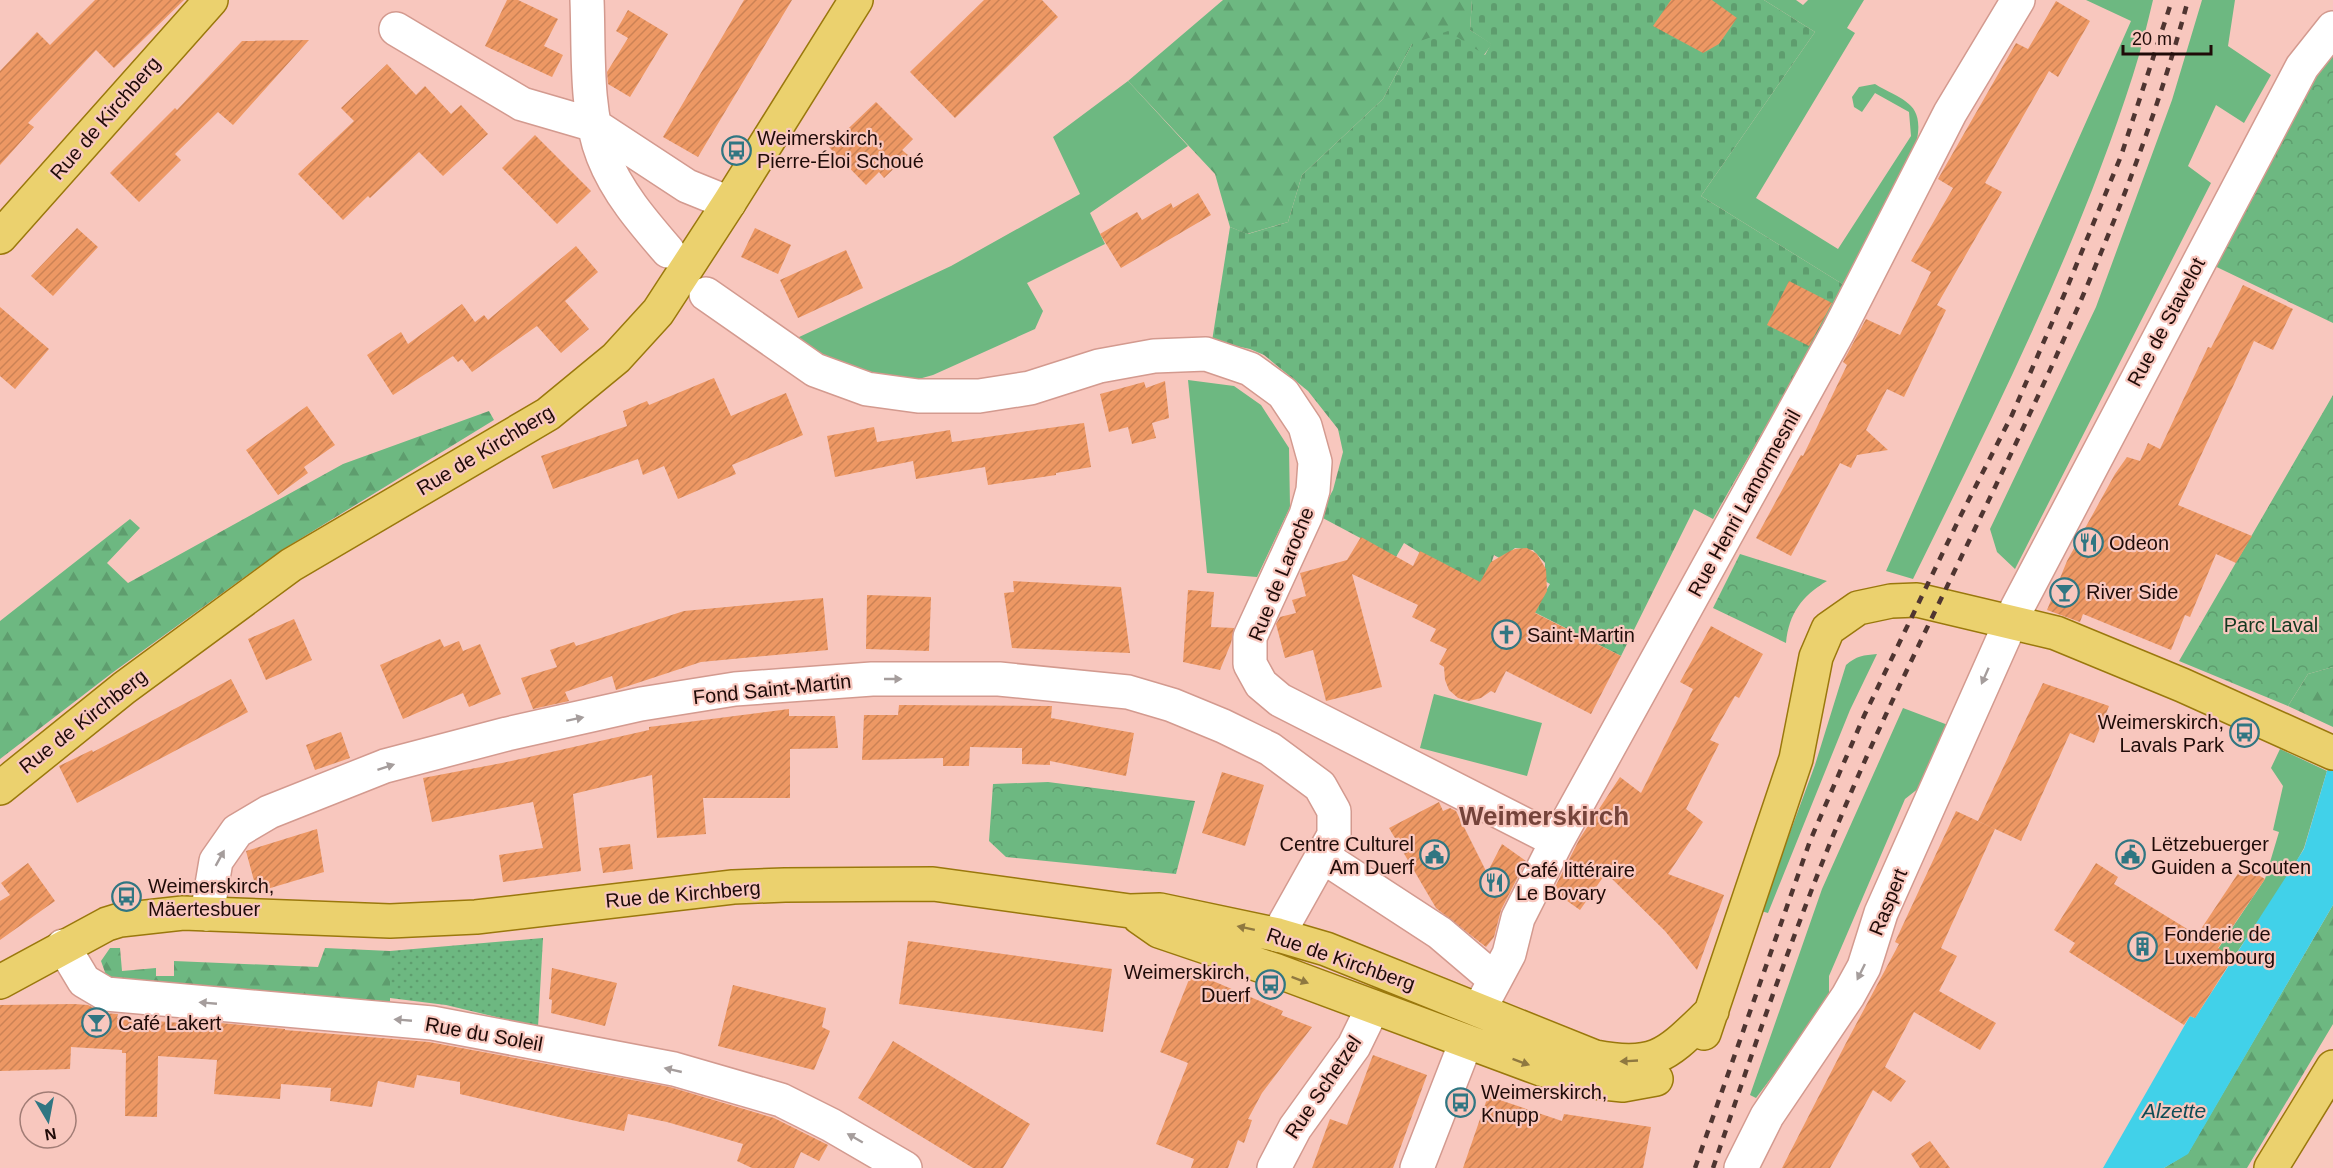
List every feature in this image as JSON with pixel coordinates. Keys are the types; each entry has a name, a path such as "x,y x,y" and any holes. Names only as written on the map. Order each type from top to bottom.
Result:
{"main road":[{"name":"Rue de Kirchberg","path":"0,237 211,0"},
{"name":"Rue de Kirchberg","path":"0,788 124,688 291,565 548,414 616,358 658,312 856,0"},
{"name":"Rue de Kirchberg","path":"1130,911 1159,931 1277,971 1540,1069 1584,1081 1623,1085 1658,1079 1681,1066 1700,1045 1796,759 1816,657 1828,629 1858,608 1891,601 1917,600 2056,633 2333,753"},
{"name":"Rue de Kirchberg","path":"0,982 107,924 120,920 183,913 324,920 401,921 476,917 733,887 922,884 1130,911 1160,910 1278,935 1386,973 1595,1057 1624,1063 1650,1059 1673,1049 1712,1011"},
{"path":"1373,1007 1386,973"},
{"path":"1466,1042 1479,1010"},
{"path":"2271,1168 2333,1067"}],"street":[{"path":"587,0 594,125 602,156 622,194 660,242"},
{"name":"Rue Henri Lamormesnil","path":"1479,1010 1509,954 1518,918 1557,841 1838,332 1950,113 2018,0"},
{"name":"Rue de Stavelot","path":"2010,623 2291,87 2302,67 2333,28"},
{"path":"396,29 522,104 594,125 687,186 729,202"},
{"name":"Rue de Laroche","path":"706,294 814,369 867,389 908,395 979,396 1030,388 1099,366 1154,356 1206,354 1250,369 1283,393 1305,426 1315,462 1313,490 1306,515 1250,637 1250,664 1261,684 1280,700 1557,841"},
{"name":"Raspert","path":"1741,1168 1767,1116 1848,996 1864,967 1881,913 2010,623"},
{"name":"Fond Saint-Martin","path":"207,914 216,861 237,831 269,812 385,766 507,734 641,704 735,689 872,679 999,679 1128,692 1172,705 1270,749 1320,786 1334,811 1334,835 1278,935"},
{"path":"1322,856 1440,933 1494,979"},
{"name":"Rue du Soleil","path":"63,946 84,981 106,994 432,1023 674,1070 781,1100 831,1125 905,1168"},
{"name":"Rue Schetzel","path":"1274,1168 1295,1128 1354,1046 1373,1007"},
{"path":"1417,1168 1466,1042"}],"green space":[{"path":"1223,0 1472,0 1470,30 1492,44 1484,55 1412,44 1383,99 1302,175 1288,222 1247,234 1230,227 1215,174 1128,81"},
{"path":"1472,0 1764,0 1815,32 1701,196 1844,285 1713,519 1694,509 1621,656 1530,610 1542,586 1547,589 1550,584 1545,581 1545,563 1533,550 1515,548 1501,559 1494,555 1492,561 1498,564 1484,592 1404,543 1396,557 1319,516 1333,490 1343,452 1338,429 1308,391 1264,355 1250,349 1212,341 1230,227 1248,234 1288,222 1302,175 1383,99 1412,44 1448,31 1485,55 1491,44 1470,30"},
{"path":"1764,0 1796,0 1803,5 1808,0 1864,0 1847,28 1855,33 1756,198 1838,249 1911,136 1909,112 1875,93 1862,112 1854,107 1852,97 1859,87 1875,84 1909,104 1917,118 1917,140 1844,285 1701,196 1815,32"},
{"path":"2086,0 2153,0 2136,66 2111,140 2032,331 1913,579 1886,571 2131,21"},
{"path":"2202,0 2235,0 2228,46 2271,75 2244,123 2216,105 2188,166 2211,183 2015,569 1997,552 1990,529 2096,307 2172,100"},
{"path":"2333,28 2333,323 2200,259"},
{"path":"1128,81 1188,146 1090,213 1105,244 1027,283 1043,311 1035,329 933,375 915,380 874,376 827,357 797,338 951,266 1080,194 1053,137"},
{"path":"1188,380 1234,386 1261,405 1289,448 1290,507 1257,577 1207,573"},
{"name":"Parc Laval","path":"2333,395 2333,667 2308,674 2288,706 2179,661"},
{"path":"489,411 494,420 282,550 112,673 0,759 0,621 130,519 140,528 107,563 128,583 343,464"},
{"path":"1740,554 1827,581 1810,593 1798,606 1790,623 1786,643 1713,608"},
{"path":"1877,654 1850,710 1768,913 1761,911 1815,765 1846,665 1860,656"},
{"path":"2333,667 2333,727 2288,706 2308,674"},
{"path":"1434,694 1542,723 1527,776 1420,748"},
{"path":"1903,708 1948,725 1924,784 1905,799 1829,976 1829,997 1818,1016 1756,1098 1750,1095 1822,889"},
{"path":"2280,749 2327,771 2304,848 2285,882 2233,958 2218,949 2265,879 2279,832 2273,830 2283,786 2271,768"},
{"path":"1048,782 1195,801 1176,874 1006,857 989,841 993,784"},
{"path":"2333,905 2333,1024 2247,1168 2164,1168 2188,1153"},
{"path":"543,938 538,1027 446,1005 390,998 390,951"},
{"path":"110,948 120,948 122,971 156,968 156,976 174,976 174,961 318,967 325,948 390,951 390,1007 113,984 106,975 101,961"}],"water":[{"name":"Alzette","path":"2333,759 2333,905 2188,1154 2164,1168 2103,1168 2190,1016 2195,1018 2304,849 2327,771"}],"building":[{"path":"95,0 184,0 114,68 96,50 28,123 34,127 0,165 0,71 37,32 50,45"},
{"path":"507,0 518,0 558,19 544,46 563,55 552,77 485,46"},
{"path":"744,0 792,0 698,157 663,137"},
{"path":"984,0 1042,0 1058,17 955,118 910,72"},
{"path":"1671,0 1712,0 1737,18 1719,44 1703,53 1653,26"},
{"path":"2056,1 2090,21 2058,77 2049,71 1985,183 2002,192 1937,305 1946,310 1904,397 1887,389 1866,430 1888,450 1857,455 1851,468 1840,463 1791,556 1756,538 1801,455 1803,456 1847,365 1843,362 1866,319 1900,335 1931,272 1911,261 1953,188 1938,179 2016,43 2028,49"},
{"path":"628,10 668,34 630,97 608,84 607,72 628,38 616,31"},
{"path":"309,40 233,125 218,112 175,154 181,160 139,202 110,173 175,108 177,110 242,41"},
{"path":"387,64 416,95 425,86 451,114 461,105 488,134 443,176 419,152 343,220 298,174 354,121 341,108"},
{"path":"876,102 913,139 902,150 908,155 884,178 879,172 866,185 829,147"},
{"path":"535,135 591,191 557,224 502,168"},
{"path":"1198,193 1211,215 1121,268 1100,234 1137,212 1142,220 1171,203 1173,208"},
{"path":"77,228 98,247 53,296 31,276"},
{"path":"755,228 791,245 778,274 741,257"},
{"path":"576,246 598,272 565,301 589,329 561,353 537,326 472,372 462,359 458,362 453,356 393,395 367,355 401,332 408,344 462,304 475,322 484,315 488,320"},
{"path":"846,250 863,288 798,318 780,280"},
{"path":"1789,281 1832,303 1809,346 1767,325"},
{"path":"2243,285 2293,309 2273,350 2254,341 2178,505 2252,536 2236,563 2216,554 2190,617 2185,615 2171,650 2083,614 2080,622 2047,610 2067,561 2115,474 2127,457 2140,461 2148,443 2160,449 2208,347 2211,348"},
{"path":"0,307 49,349 15,389 0,376"},
{"path":"714,378 731,416 786,393 803,435 732,465 736,474 678,499 664,466 643,475 638,459 553,489 541,456 627,426 623,411 647,401 649,405"},
{"path":"1165,381 1169,418 1152,423 1156,438 1132,444 1128,427 1109,432 1100,394 1144,382 1146,388"},
{"path":"307,406 335,445 304,467 308,473 278,495 246,450"},
{"path":"1084,423 1091,467 1056,473 1056,475 988,485 985,467 916,479 913,461 835,477 827,436 874,427 877,442 950,430 952,442"},
{"name":"Saint-Martin","path":"1361,537 1413,566 1420,551 1480,582 1491,562 1510,551 1527,548 1537,554 1546,569 1547,591 1535,613 1621,656 1591,714 1506,671 1495,693 1491,691 1481,698 1469,701 1458,698 1449,690 1444,667 1439,664 1447,649 1430,641 1436,629 1412,617 1418,605 1352,574 1382,687 1326,701 1313,650 1285,658 1276,624 1280,617 1296,613 1292,600 1306,596 1300,573 1347,560"},
{"path":"1013,581 1121,587 1130,653 1012,648 1004,593 1014,592"},
{"path":"1188,590 1214,592 1211,627 1234,628 1231,643 1220,670 1183,662"},
{"path":"867,595 931,597 929,651 866,649"},
{"path":"823,598 828,650 701,662 616,690 612,676 565,692 569,701 533,709 521,678 557,667 550,650 574,642 576,646 684,611"},
{"path":"294,619 312,660 266,680 248,639"},
{"path":"1711,626 1763,654 1739,698 1735,696 1710,740 1719,744 1686,809 1703,822 1668,874 1724,895 1697,970 1665,931 1606,873 1580,910 1553,891 1580,838 1620,777 1641,793 1693,689 1680,682"},
{"path":"440,639 444,647 459,641 463,651 480,644 501,694 469,707 463,693 403,719 380,665"},
{"path":"231,679 248,712 77,803 59,766 92,750 93,752"},
{"path":"2043,683 2109,706 2094,743 2070,733 2021,841 1978,821"},
{"path":"899,705 1052,706 1051,718 1134,733 1126,776 1050,761 1050,765 1022,764 1022,748 970,747 969,766 943,766 943,758 862,760 864,715 898,715"},
{"path":"789,709 789,716 835,716 838,748 790,749 790,798 703,798 706,834 657,838 652,775 573,794 581,871 503,882 499,855 543,848 533,802 432,822 423,778 649,730 649,727"},
{"path":"341,732 350,758 315,770 306,745"},
{"path":"1222,772 1264,785 1245,846 1202,833"},
{"path":"1439,802 1443,811 1450,808 1456,811 1487,873 1502,844 1526,861 1501,910 1494,937 1486,947 1436,908 1389,828"},
{"path":"1956,811 1995,829 1941,948 1957,956 1939,991 1996,1023 1980,1050 1914,1012 1885,1067 1906,1081 1891,1102 1873,1090 1830,1168 1782,1168 1899,944 1895,942"},
{"path":"317,829 324,872 257,892 246,851"},
{"path":"630,844 633,869 603,873 599,848"},
{"path":"28,863 55,901 0,940 0,901 10,895 1,883"},
{"name":"Fonderie de Luxembourg","path":"2096,863 2118,877 2114,884 2197,935 2243,866 2265,879 2218,948 2233,958 2195,1018 2190,1016 2184,1025 2069,952 2075,943 2054,930"},
{"path":"908,941 1112,969 1103,1032 899,1004"},
{"path":"552,968 617,983 605,1026 551,1013 552,1000 549,999"},
{"path":"1192,972 1283,1011 1281,1015 1312,1027 1262,1093 1248,1119 1252,1120 1244,1143 1238,1140 1228,1168 1191,1168 1194,1159 1156,1144 1188,1063 1160,1052"},
{"path":"733,985 826,1008 822,1027 830,1031 814,1070 718,1046"},
{"path":"0,1005 88,1005 104,1013 118,1014 117,1018 220,1026 220,1023 429,1042 670,1087 774,1118 828,1145 819,1161 801,1152 794,1168 752,1168 737,1161 743,1144 667,1122 628,1114 624,1131 576,1121 460,1094 460,1082 417,1075 414,1088 378,1081 372,1107 330,1101 331,1088 281,1084 280,1099 214,1094 217,1060 158,1056 157,1117 125,1116 126,1053 122,1053 122,1050 71,1047 70,1069 0,1071"},
{"path":"893,1041 1030,1124 1003,1168 973,1168 858,1098"},
{"path":"1373,1055 1427,1075 1393,1168 1312,1168 1330,1119 1347,1125"},
{"path":"1488,1096 1562,1121 1564,1114 1651,1127 1643,1168 1463,1168"},
{"path":"1930,1141 1950,1168 1920,1168 1911,1154"}],"railway":[{"path":"1695,1168 1810,841 1864,716 2012,415 2064,295 2121,156 2172,0"},
{"path":"1713,1168 1792,943 1834,832 1882,723 2051,368 2090,278 2127,187 2160,95 2188,0"}],"place":[{"name":"Weimerskirch, Pierre-Éloi Schoué","path":"736,150"},
{"name":"Odeon","path":"2088,543"},
{"name":"River Side","path":"2065,592"},
{"name":"Saint-Martin","path":"1506,635"},
{"name":"Weimerskirch, Lavals Park","path":"2245,733"},
{"name":"Centre Culturel Am Duerf","path":"1435,855"},
{"name":"Lëtzebuerger Guiden a Scouten","path":"2130,855"},
{"name":"Café littéraire Le Bovary","path":"1495,882"},
{"name":"Weimerskirch, Mäertesbuer","path":"127,897"},
{"name":"Fonderie de Luxembourg","path":"2143,946"},
{"name":"Weimerskirch, Duerf","path":"1271,984"},
{"name":"Café Lakert","path":"97,1023"},
{"name":"Weimerskirch, Knupp","path":"1460,1103"}],"district":[{"name":"Weimerskirch","path":"1544,816"}]}
